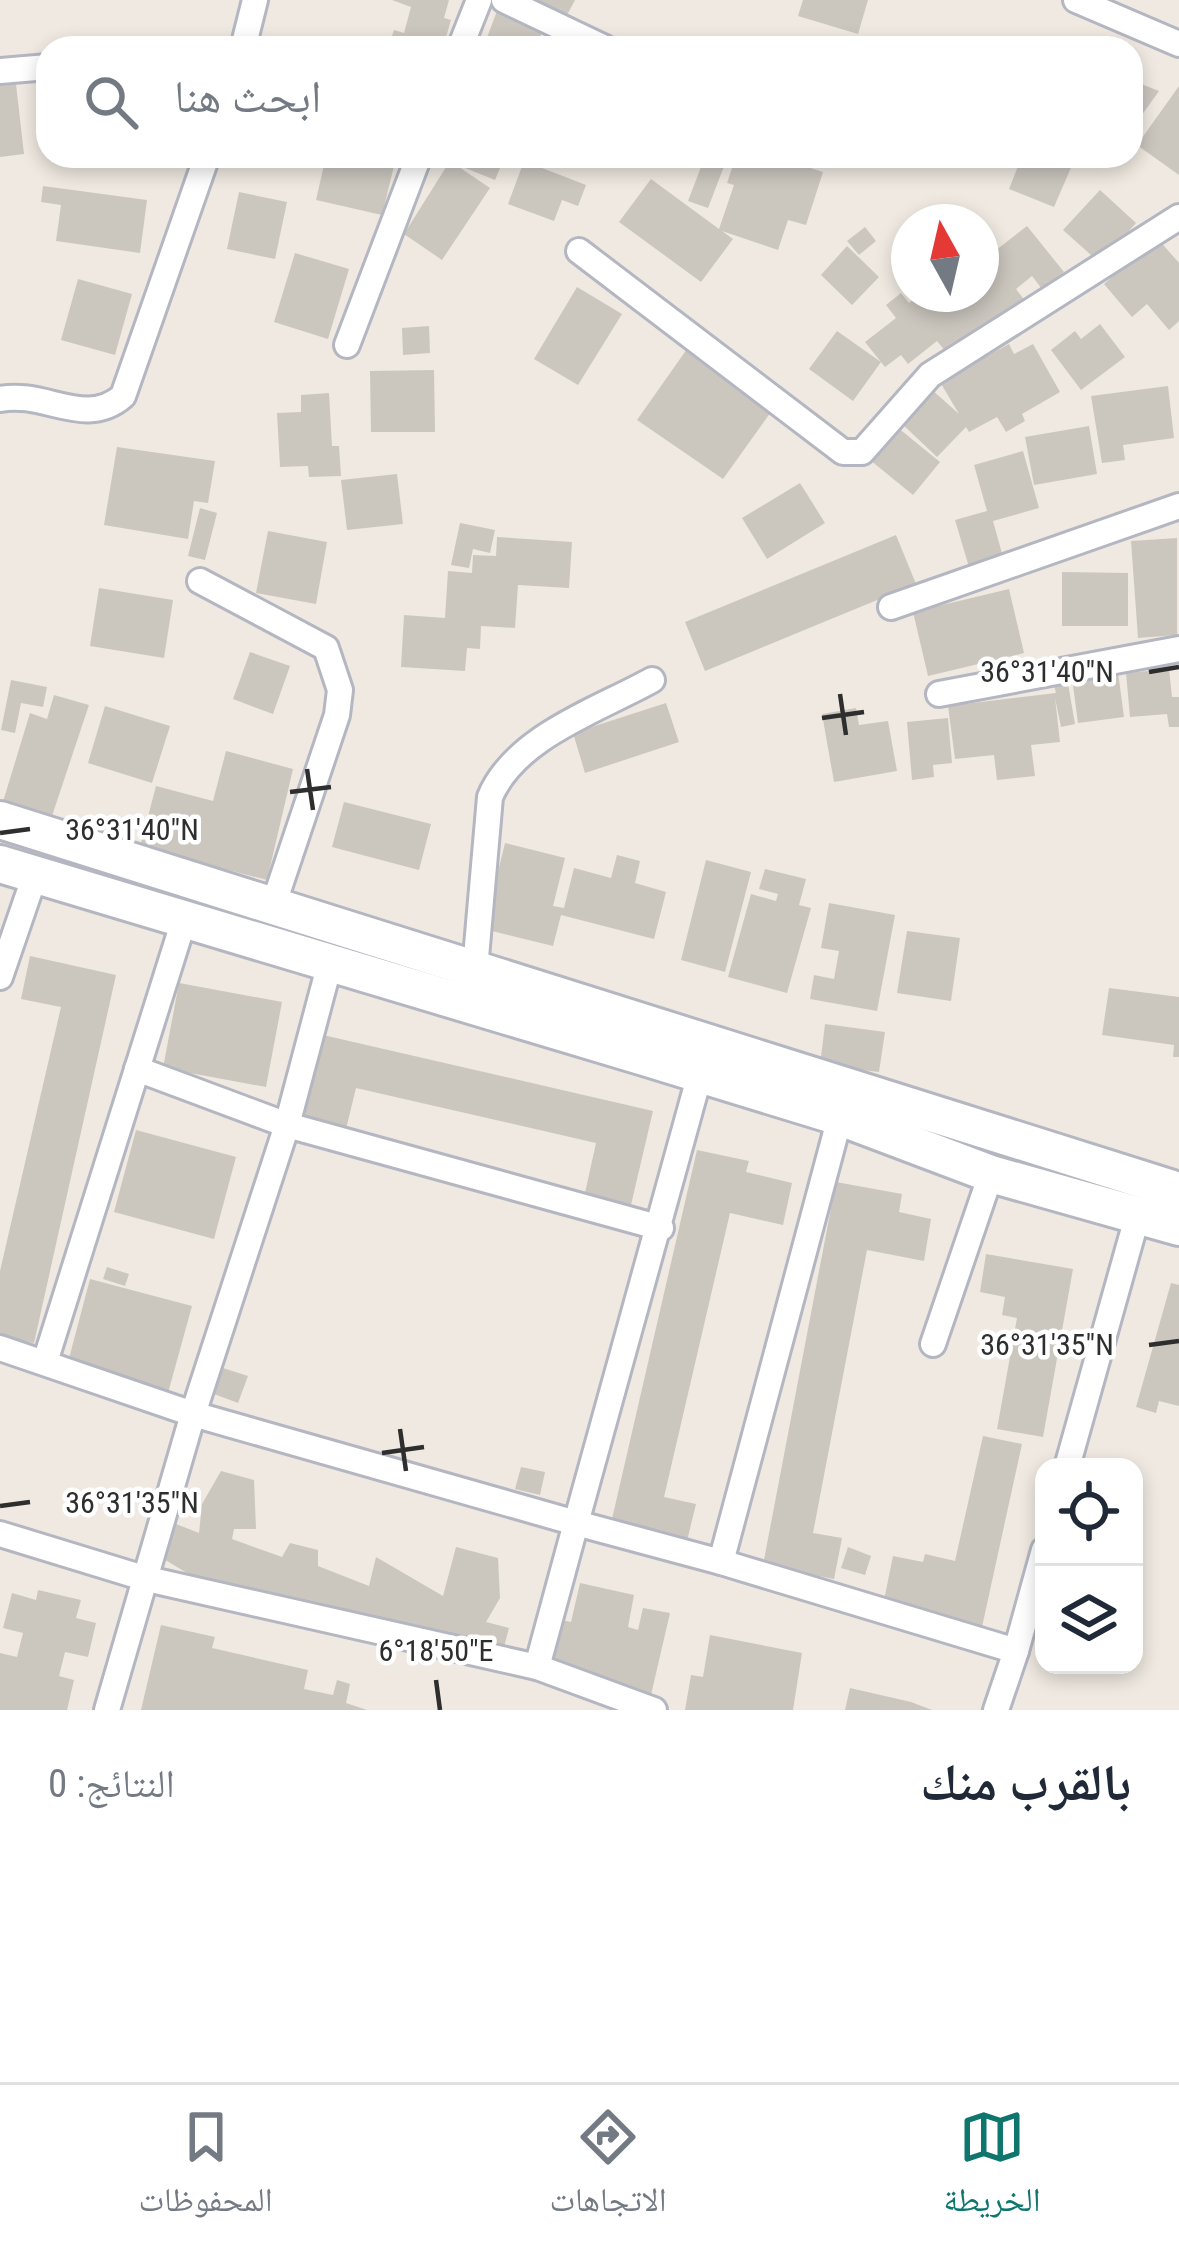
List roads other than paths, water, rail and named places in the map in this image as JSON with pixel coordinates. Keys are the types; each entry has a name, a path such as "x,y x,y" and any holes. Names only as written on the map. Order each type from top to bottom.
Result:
{"main road":[{"path":"0,820 1179,1191"},
{"path":"17,870 840,1118 992,1174 1179,1227"}],"street":[{"path":"246,36 255,0"},
{"path":"465,36 479,0"},
{"path":"504,0 580,36"},
{"path":"1076,0 1179,44"},
{"path":"0,71 36,68"},
{"path":"0,399 24,396 87,412 106,410 123,395 204,168"},
{"path":"347,345 414,168"},
{"path":"578,250 843,452 862,452 930,375 1179,217"},
{"path":"891,607 1179,506"},
{"path":"200,580 326,648 336,667 337,715 273,906"},
{"path":"938,694 1179,649"},
{"path":"475,970 490,797 501,770 529,748 652,680"},
{"path":"0,977 17,870"},
{"path":"45,1362 184,920"},
{"path":"107,1710 193,1414 287,1125 330,963"},
{"path":"137,1069 287,1125 661,1228"},
{"path":"537,1667 700,1075"},
{"path":"721,1562 840,1118"},
{"path":"933,1344 992,1174"},
{"path":"1070,1458 1138,1214"},
{"path":"0,1348 193,1414 721,1562 1016,1651"},
{"path":"0,1534 147,1579 537,1667 653,1710"},
{"path":"996,1710 1040,1566"}]}
